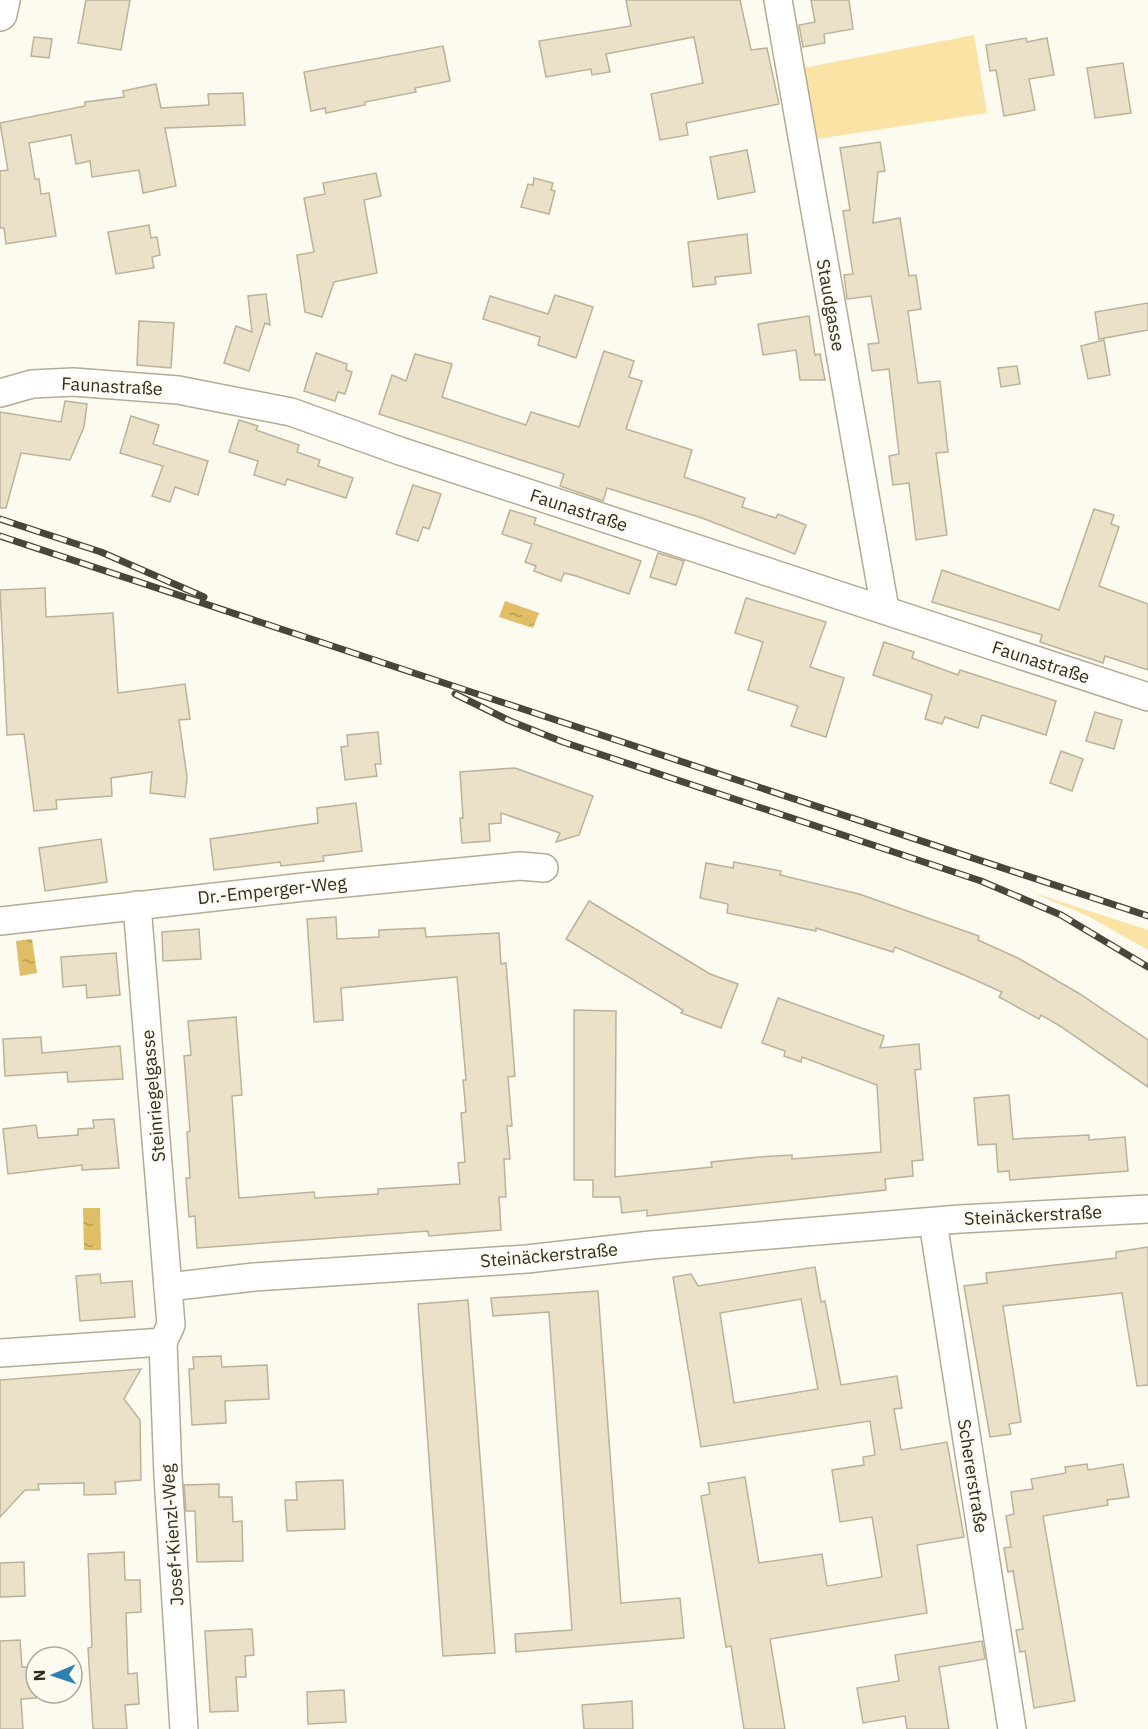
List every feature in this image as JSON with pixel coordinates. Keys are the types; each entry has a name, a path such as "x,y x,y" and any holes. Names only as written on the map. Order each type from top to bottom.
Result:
{"main road":[{"path":"0,14 3,0"}],"street":[{"name":"Staudgasse","path":"778,0 885,609"},
{"name":"Faunastraße","path":"0,393 32,384 73,382 178,390 291,412 400,451 1148,697"},
{"name":"Dr.-Emperger-Weg","path":"0,921 520,866 544,868"},
{"name":"Steinriegelgasse","path":"137,905 168,1287"},
{"name":"Steinäckerstraße","path":"168,1287 254,1277 527,1259 651,1245 933,1222 1148,1209"},
{"name":"Schererstraße","path":"933,1222 1012,1729"},
{"path":"0,1353 163,1342 171,1325 168,1287"},
{"name":"Josef-Kienzl-Weg","path":"163,1342 168,1476 184,1729"}],"shaded area":[{"path":"974,35 987,113 810,140 798,69"},
{"path":"1031,892 1148,930 1148,950 1088,916"}],"water":[{"path":"505,601 539,613 533,628 499,617"},
{"path":"32,939 37,973 20,976 16,941"},
{"path":"83,1208 100,1208 101,1250 84,1250"}],"building":[{"path":"86,0 130,0 121,50 78,43"},
{"path":"626,0 740,0 751,50 767,48 779,104 686,123 688,135 660,140 651,94 703,83 694,37 606,54 610,72 592,75 591,69 546,77 539,41 631,26"},
{"path":"811,0 849,0 853,29 824,34 825,43 803,47 799,25 815,22"},
{"path":"34,37 52,39 49,58 31,56"},
{"path":"1026,38 1027,42 1047,38 1054,75 1029,79 1035,110 1004,116 996,70 990,71 986,45"},
{"path":"443,46 450,81 415,88 416,92 365,102 365,105 326,113 325,108 311,111 304,72"},
{"path":"1123,63 1131,113 1095,118 1087,68"},
{"path":"156,84 161,108 209,105 208,94 243,93 245,125 165,128 176,186 143,193 139,170 92,177 90,161 76,164 71,135 29,143 35,179 39,179 41,194 49,193 56,236 6,244 4,228 0,228 0,171 8,170 0,123 85,106 85,102 124,97 123,91"},
{"path":"880,142 885,171 878,172 873,223 900,218 909,276 916,275 921,309 908,311 918,383 940,381 948,452 936,453 947,535 916,540 909,483 893,485 889,456 899,454 889,369 872,371 868,344 879,343 871,296 847,299 844,275 853,274 843,211 850,210 840,148"},
{"path":"747,150 755,192 718,199 710,157"},
{"path":"376,173 381,196 364,200 377,273 334,282 322,317 305,312 297,255 314,252 304,198 325,194 323,183"},
{"path":"534,178 553,183 551,190 555,191 549,214 521,207 528,184 533,185"},
{"path":"149,225 151,238 157,237 160,255 152,257 154,268 116,274 108,232"},
{"path":"747,234 751,273 715,277 716,284 693,287 688,242"},
{"path":"266,294 270,325 265,323 249,371 224,363 236,326 252,332 248,296"},
{"path":"555,295 593,307 576,358 538,345 540,337 483,319 490,296 548,314"},
{"path":"1148,303 1148,330 1099,339 1095,312"},
{"path":"809,316 815,355 820,354 825,380 800,380 796,350 763,355 758,324"},
{"path":"139,321 174,323 171,368 137,365"},
{"path":"1104,340 1110,375 1088,379 1081,346"},
{"path":"604,351 634,361 629,377 642,381 626,429 692,450 684,477 745,498 742,507 776,518 778,514 806,525 795,554 702,518 607,488 603,501 560,486 564,474 379,414 392,375 406,381 415,354 452,364 442,397 526,425 531,412 579,427"},
{"path":"316,353 347,364 346,370 352,372 345,394 338,392 335,401 304,391"},
{"path":"1017,366 1020,384 1001,387 998,368"},
{"path":"65,401 87,404 84,427 70,460 21,453 6,508 0,508 0,412 61,422"},
{"path":"131,416 159,425 153,444 208,461 198,495 175,487 170,502 152,496 163,466 120,453"},
{"path":"239,420 258,426 256,430 299,445 297,452 320,460 318,466 353,478 346,498 287,479 285,485 254,475 258,461 229,452"},
{"path":"413,485 441,494 429,529 423,527 418,541 396,534"},
{"path":"1094,509 1114,515 1111,524 1119,527 1099,586 1148,604 1148,670 1105,656 1103,663 1040,642 1042,635 932,602 942,570 1059,610"},
{"path":"510,510 536,518 534,524 641,561 629,594 564,573 561,581 534,571 536,566 525,562 532,544 502,534"},
{"path":"658,553 684,561 676,585 650,577"},
{"path":"45,588 46,617 113,613 118,693 185,684 190,719 179,720 187,777 185,797 150,793 152,772 111,778 112,796 56,800 57,809 34,811 24,734 7,735 0,590"},
{"path":"746,598 826,622 810,667 844,678 826,737 791,726 798,706 748,690 763,642 735,633"},
{"path":"884,642 914,652 912,658 958,675 960,670 1056,701 1046,735 982,715 978,728 945,717 942,724 925,719 932,695 873,675"},
{"path":"1095,712 1122,720 1114,749 1086,741"},
{"path":"378,732 381,764 375,764 377,776 345,780 341,747 348,746 347,735"},
{"path":"1061,751 1083,759 1072,791 1050,783"},
{"path":"515,768 593,796 579,835 556,842 560,833 501,813 501,823 489,824 490,841 462,843 460,772"},
{"path":"356,803 362,851 323,856 324,861 281,866 280,862 214,870 210,839 318,823 317,808"},
{"path":"101,839 107,882 45,891 39,848"},
{"path":"734,862 781,871 780,875 859,894 979,936 978,940 1018,958 1080,994 1148,1040 1148,1087 1060,1026 1041,1015 1039,1019 999,997 1002,992 964,975 895,947 893,952 816,928 816,931 727,913 728,904 700,898 706,863 733,868"},
{"path":"589,901 710,974 738,984 721,1028 681,1013 683,1010 566,939"},
{"path":"336,917 337,939 379,937 379,930 425,928 426,937 499,933 501,964 506,963 515,1076 508,1077 512,1126 507,1126 510,1159 504,1159 506,1197 499,1197 501,1230 429,1236 428,1231 197,1248 195,1216 189,1217 186,1178 190,1178 187,1132 190,1131 184,1056 191,1055 188,1021 236,1017 242,1095 232,1096 239,1198 314,1192 315,1198 347,1196 378,1194 378,1189 460,1184 458,1163 465,1162 461,1113 466,1112 463,1080 466,1080 457,977 341,988 343,1020 314,1022 307,919"},
{"path":"199,929 201,959 163,961 162,932"},
{"path":"116,953 120,995 87,998 86,985 63,987 61,957"},
{"path":"778,998 884,1036 880,1048 919,1044 921,1069 915,1070 923,1160 912,1161 913,1176 885,1179 886,1190 647,1216 647,1210 622,1213 620,1197 593,1197 593,1180 574,1180 574,1010 616,1011 615,1177 712,1167 711,1162 759,1157 792,1155 792,1159 881,1152 877,1085 802,1057 801,1062 784,1056 785,1051 762,1043"},
{"path":"41,1037 42,1053 120,1046 123,1079 68,1082 67,1072 5,1076 3,1039"},
{"path":"1009,1095 1013,1139 1089,1135 1089,1140 1125,1137 1128,1171 1010,1180 1009,1171 998,1172 996,1144 978,1145 974,1098"},
{"path":"114,1119 119,1168 82,1170 82,1165 8,1174 3,1129 36,1125 38,1138 78,1135 78,1129 94,1128 93,1120"},
{"path":"1148,1247 1148,1385 1137,1386 1122,1293 1003,1306 1021,1422 1009,1424 1011,1434 990,1437 964,1286 987,1283 986,1273 1116,1258 1116,1252"},
{"path":"815,1267 821,1302 825,1301 841,1385 897,1376 902,1408 894,1409 901,1450 947,1442 964,1537 917,1545 927,1613 770,1639 785,1729 744,1729 731,1646 726,1647 701,1496 710,1494 708,1483 745,1477 759,1563 822,1554 827,1586 882,1577 872,1517 840,1522 832,1470 864,1465 863,1457 875,1455 870,1421 701,1447 673,1277 691,1274 698,1286","holes":["801,1299 818,1389 734,1403 720,1313"]},
{"path":"100,1274 101,1283 132,1281 135,1317 80,1321 76,1276"},
{"path":"598,1291 621,1603 680,1598 684,1638 516,1652 515,1634 572,1630 549,1312 493,1316 491,1298"},
{"path":"468,1300 495,1653 443,1656 418,1304"},
{"path":"221,1356 222,1367 267,1365 269,1399 225,1401 226,1423 192,1425 189,1369 194,1369 193,1357"},
{"path":"141,1369 124,1399 140,1420 141,1480 115,1482 116,1494 84,1495 84,1483 38,1484 39,1490 25,1490 0,1517 0,1380"},
{"path":"1087,1464 1088,1470 1123,1464 1129,1497 1107,1500 1108,1505 1043,1516 1075,1701 1034,1708 1025,1651 1020,1652 1016,1630 1023,1629 1013,1571 1008,1572 1004,1548 1011,1547 1006,1516 1014,1514 1011,1492 1033,1489 1031,1479 1066,1473 1065,1467"},
{"path":"343,1480 345,1529 287,1531 285,1500 297,1500 296,1482"},
{"path":"219,1484 219,1497 232,1497 233,1522 242,1521 243,1561 197,1562 195,1511 186,1511 184,1485"},
{"path":"124,1552 125,1580 140,1580 141,1612 126,1613 128,1674 137,1673 139,1704 125,1705 127,1729 93,1729 88,1648 92,1647 88,1554"},
{"path":"24,1562 25,1596 0,1597 0,1563"},
{"path":"252,1629 254,1655 245,1656 246,1677 236,1677 238,1711 210,1712 205,1631"},
{"path":"20,1640 22,1667 24,1667 24,1699 21,1699 23,1729 0,1729 0,1641"},
{"path":"982,1641 985,1659 939,1667 949,1729 907,1729 905,1716 863,1723 857,1688 899,1681 895,1655"},
{"path":"344,1690 346,1722 308,1724 307,1692"},
{"path":"632,1701 633,1729 584,1729 582,1705"}],"railway":[{"path":"0,519 101,552 204,597"},
{"path":"0,536 1148,916"},
{"path":"455,694 510,721 563,742 981,881 1061,915 1148,967"}]}
